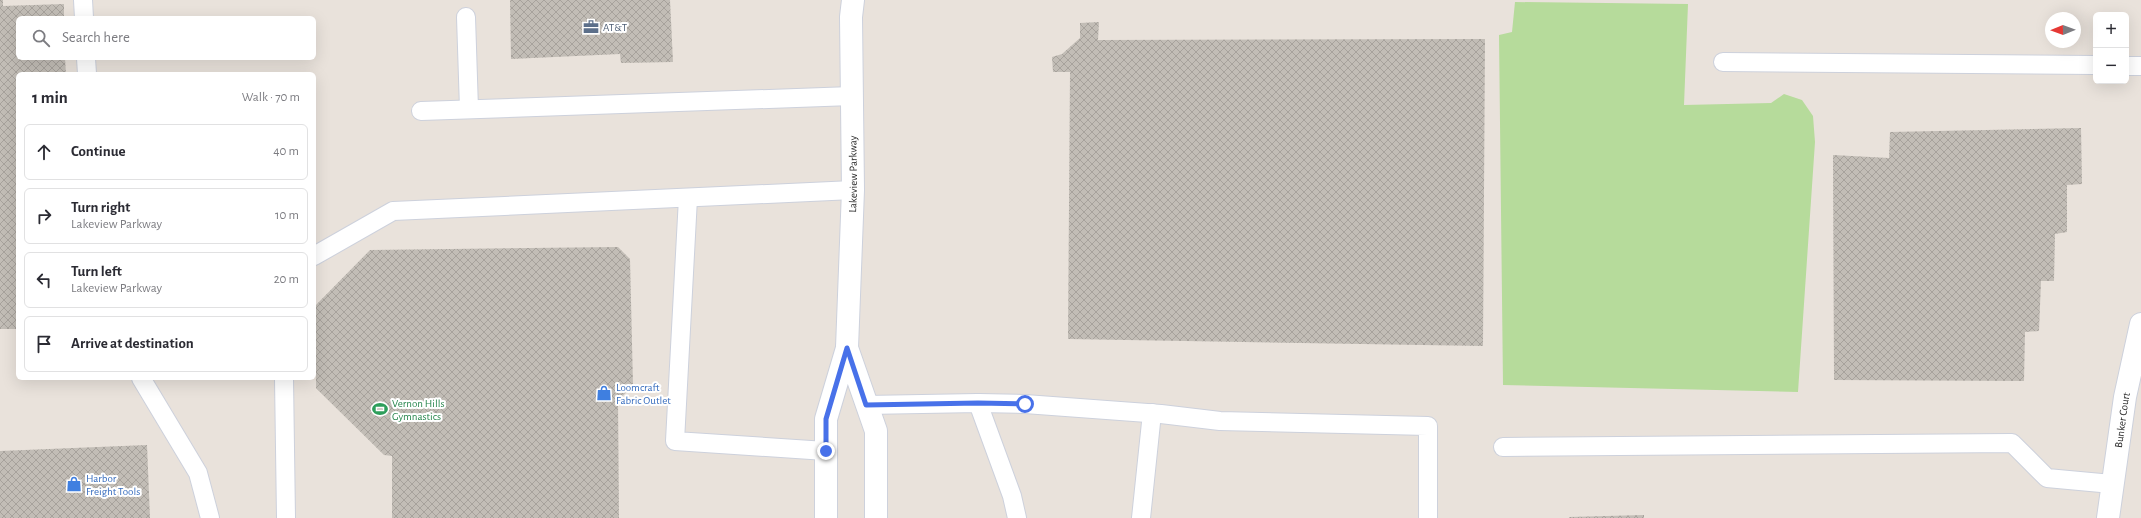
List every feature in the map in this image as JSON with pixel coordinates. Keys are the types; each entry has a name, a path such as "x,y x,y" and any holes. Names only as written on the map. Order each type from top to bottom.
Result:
{"street":[{"name":"Lakeview Parkway","path":"826,518 826,419 847,348 853,190 851,17 853,0"},
{"name":"Bunker Court","path":"2108,518 2112,484 2134,384 2141,324"},
{"name":"Lakeview Parkway","path":"847,348 876,431 876,518"}],"lane":[{"path":"83,0 84,16"},
{"path":"466,17 469,109"},
{"path":"86,60 87,72"},
{"path":"1723,62 2093,65"},
{"path":"2129,66 2141,66"},
{"path":"421,111 852,96"},
{"path":"316,255 393,211 853,190"},
{"path":"688,198 675,441 826,451"},
{"path":"142,380 198,473 210,518"},
{"path":"284,380 286,518"},
{"path":"866,405 978,403 1152,413 1220,421 1428,426 1428,518"},
{"path":"978,403 1012,496 1017,518"},
{"path":"1141,518 1152,413"},
{"path":"1503,447 2012,443 2047,478 2112,484"}],"green space":[{"path":"1515,2 1688,4 1684,105 1771,103 1784,94 1802,100 1813,116 1815,142 1798,392 1503,385 1499,35 1512,32"}],"building":[{"path":"0,0 3,0 3,6 64,4 64,16 16,16 16,60 65,60 66,72 16,72 16,329 0,329"},
{"name":"AT&T","path":"510,0 670,0 673,62 621,63 620,54 511,59"},
{"path":"1099,22 1098,40 1485,39 1483,346 1068,339 1070,72 1053,72 1052,57 1062,54 1080,38 1080,23"},
{"path":"2081,128 2082,184 2067,185 2067,232 2055,234 2054,281 2041,281 2039,331 2025,332 2024,381 1834,380 1833,155 1889,158 1890,132"},
{"path":"618,247 630,259 633,385 618,401 619,518 392,518 392,456 384,455 316,388 316,305 370,250"},
{"name":"Harbor Freight Tools","path":"147,445 150,518 0,518 0,451"},
{"path":"1644,515 1644,518 1569,518 1569,517"}],"place":[{"name":"AT&T","path":"591,27"},
{"name":"Loomcraft Fabric Outlet","path":"604,393"},
{"name":"Vernon Hills Gymnastics","path":"380,409"},
{"name":"Harbor Freight Tools","path":"74,484"}],"route":[{"path":"826,451 826,419 847,348 866,405 978,403 1025,404"}]}
